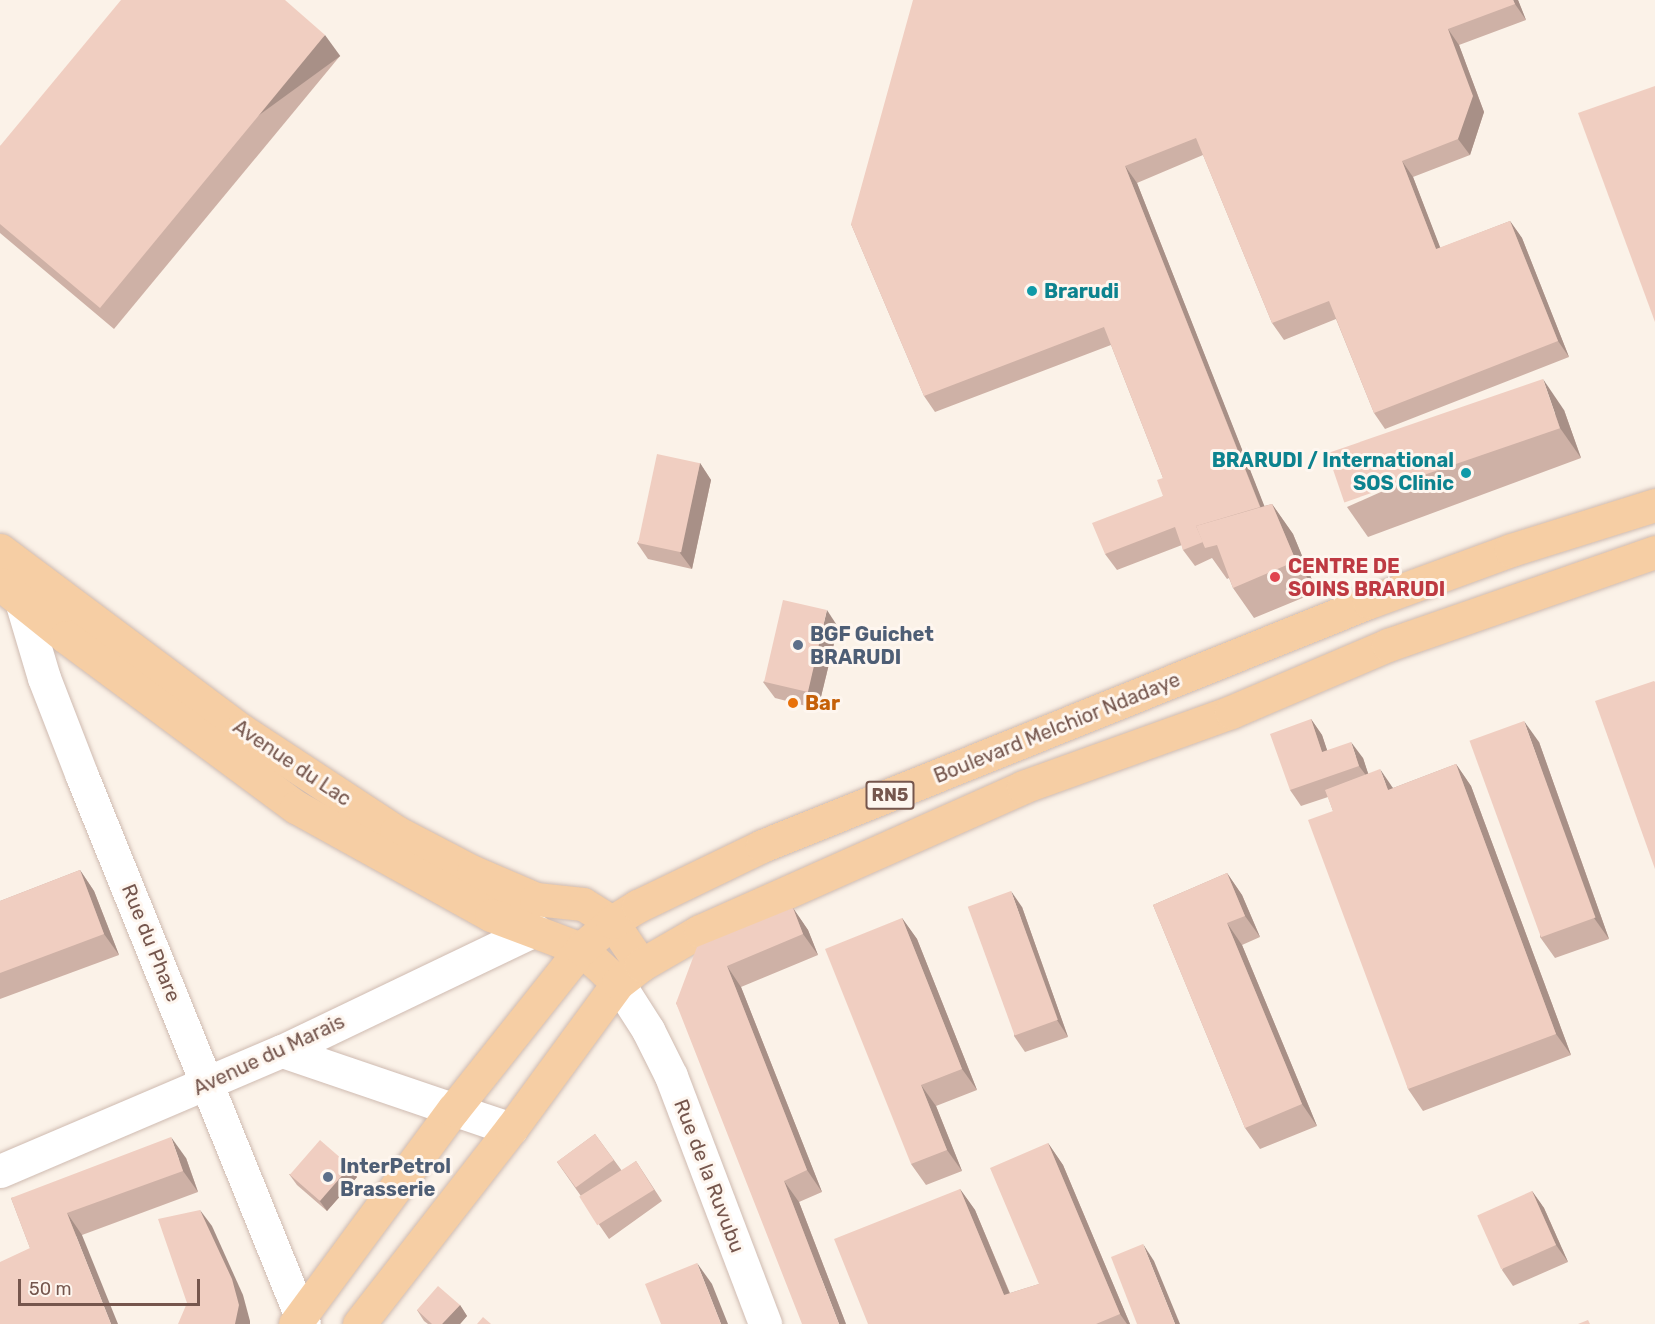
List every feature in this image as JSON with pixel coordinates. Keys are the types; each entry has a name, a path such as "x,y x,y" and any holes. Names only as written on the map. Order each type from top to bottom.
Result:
{"main road":[{"name":"Boulevard Melchior Ndadaye","path":"300,1322 453,1110 581,949 612,922 657,897 762,846 1369,602 1511,550 1655,505"},
{"name":"RN5","path":"359,1324 630,974 700,931 1023,787 1231,712 1389,645 1655,552"},
{"name":"Avenue du Lac","path":"7,573 396,832 473,872 536,899 583,904 612,922"},
{"name":"Avenue du Lac","path":"7,573 296,807 491,915 581,949"},
{"path":"612,922 630,974"},
{"path":"581,949 630,974"}],"street":[{"name":"Rue du Phare","path":"7,573 82,776 208,1084 300,1322"},
{"name":"Avenue du Marais","path":"0,1172 282,1051 534,930"},
{"name":"Rue de la Ruvubu","path":"630,974 648,1030 671,1076 765,1324"},
{"path":"282,1051 510,1129"}],"building":[{"path":"121,0 285,0 325,35 100,308 0,224 0,146"},
{"name":"Brarudi","path":"913,0 1513,0 1515,4 1448,29 1473,96 1458,139 1402,161 1436,249 1510,221 1558,341 1374,413 1329,301 1272,323 1196,138 1125,166 1260,507 1196,526 1203,542 1183,550 1175,527 1105,554 1092,523 1163,496 1157,480 1163,478 1104,327 924,396 851,224"},
{"path":"1655,86 1655,322 1578,113"},
{"path":"1543,379 1560,428 1344,502 1327,453"},
{"path":"657,454 700,463 681,552 638,543"},
{"path":"1272,504 1296,561 1233,588 1217,545 1205,548 1196,526"},
{"path":"783,600 827,610 808,692 764,682"},
{"path":"1655,682 1655,869 1595,701"},
{"path":"1311,719 1322,752 1351,742 1359,766 1290,790 1270,734"},
{"path":"1524,721 1595,917 1541,937 1469,741"},
{"path":"1456,764 1556,1034 1408,1089 1308,820 1333,811 1325,790 1380,769 1388,790"},
{"path":"80,870 104,934 0,973 0,901"},
{"path":"1227,873 1245,916 1227,923 1302,1104 1245,1128 1153,905"},
{"path":"1011,891 1058,1020 1015,1035 968,907"},
{"path":"793,908 803,934 727,966 807,1170 784,1181 839,1324 802,1324 676,1003 697,947"},
{"path":"902,918 962,1069 921,1085 947,1150 911,1164 825,949"},
{"path":"595,1134 614,1160 576,1188 557,1162"},
{"path":"171,1137 183,1171 67,1213 111,1324 0,1324 0,1262 30,1248 11,1198"},
{"path":"320,1140 350,1166 320,1201 290,1175"},
{"path":"1048,1143 1120,1314 1096,1324 868,1324 834,1239 960,1189 1004,1295 1039,1284 990,1168"},
{"path":"636,1161 654,1190 597,1225 579,1197"},
{"path":"1532,1191 1556,1245 1501,1269 1477,1215"},
{"path":"200,1210 232,1279 239,1305 235,1324 178,1324 187,1303 158,1219"},
{"path":"1143,1244 1175,1324 1137,1324 1111,1257"},
{"path":"697,1263 721,1324 661,1324 645,1284"},
{"path":"438,1286 460,1305 442,1324 432,1324 417,1310"},
{"path":"483,1317 491,1324 477,1324"},
{"path":"1588,1320 1590,1324 1578,1324"}],"place":[{"name":"Brarudi","path":"1032,291"},
{"name":"BRARUDI / International SOS Clinic","path":"1466,473"},
{"name":"CENTRE DE SOINS BRARUDI","path":"1275,577"},
{"name":"BGF Guichet BRARUDI","path":"798,645"},
{"name":"Bar","path":"793,703"},
{"name":"InterPetrol Brasserie","path":"328,1177"}]}
